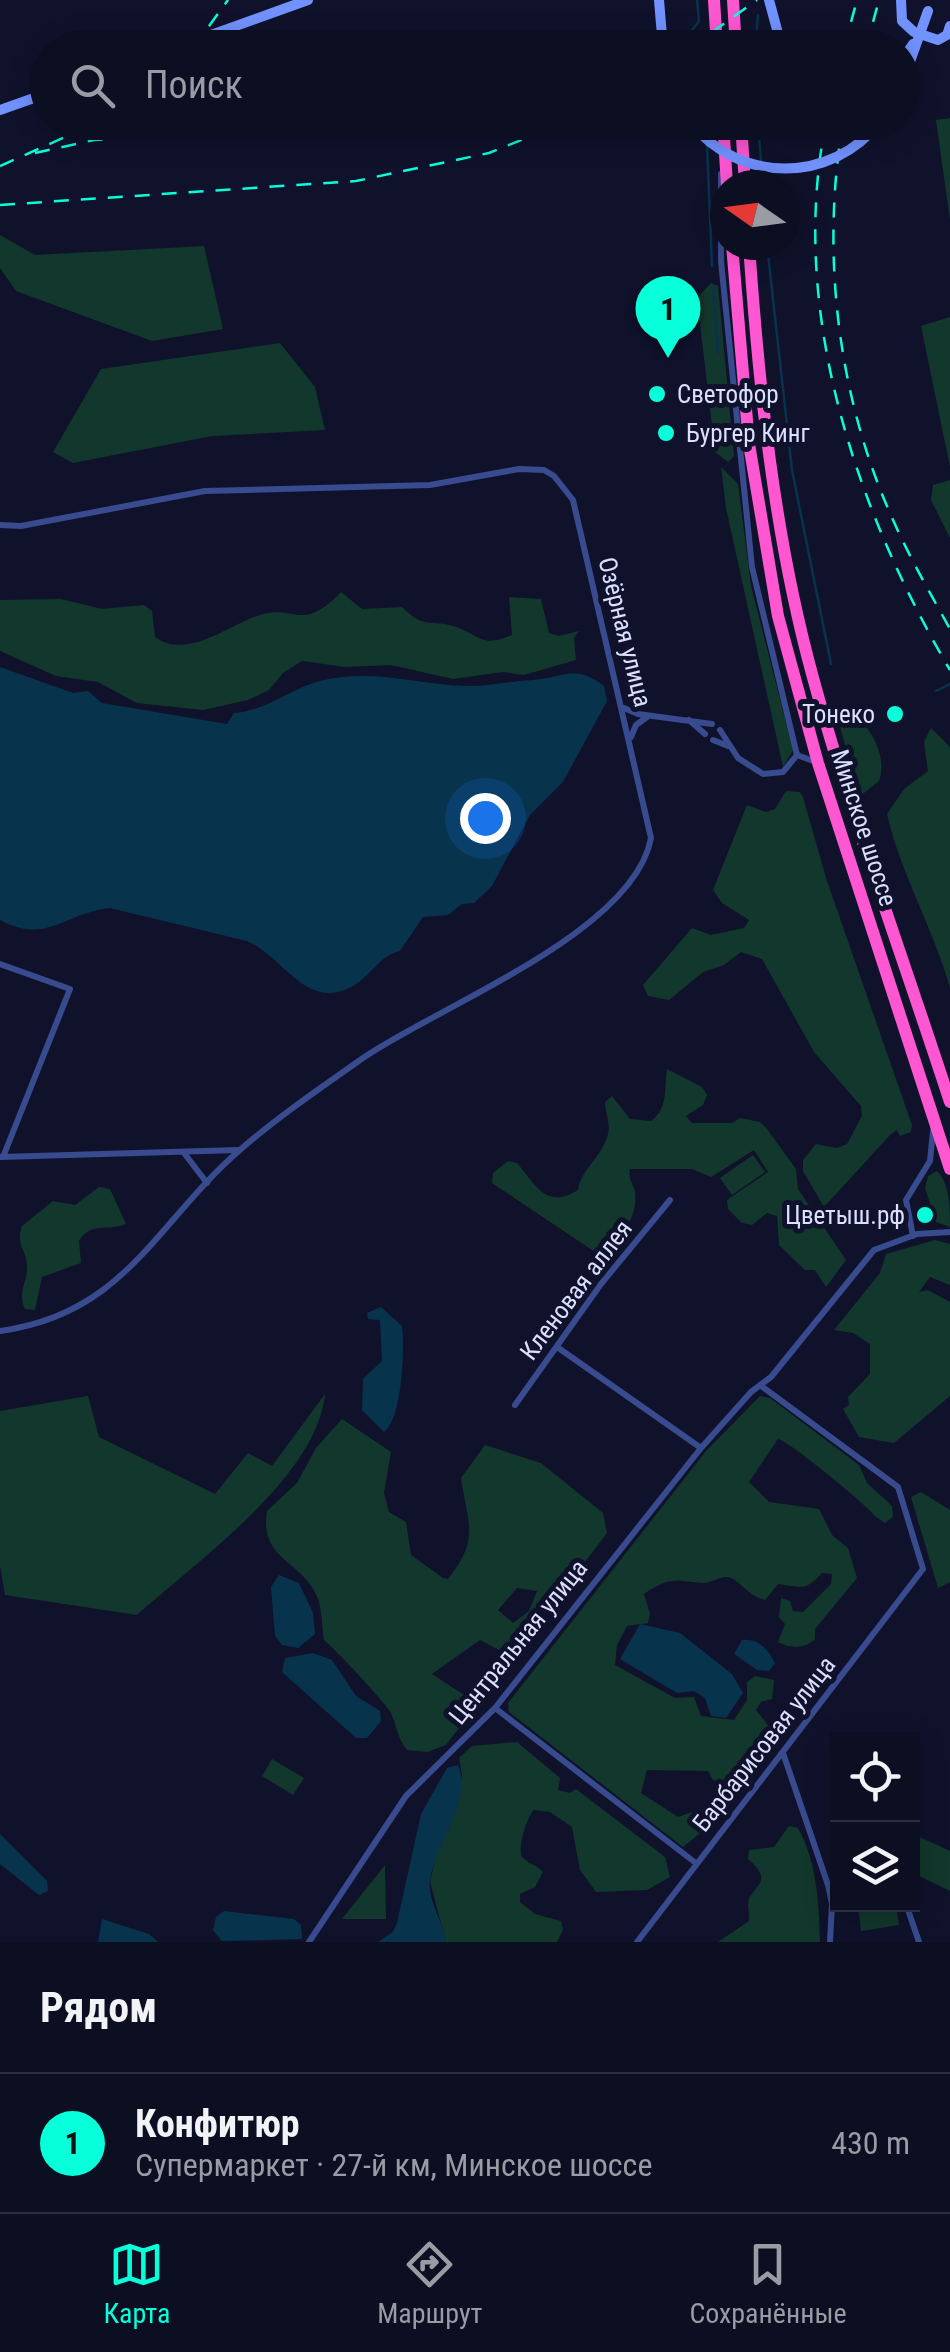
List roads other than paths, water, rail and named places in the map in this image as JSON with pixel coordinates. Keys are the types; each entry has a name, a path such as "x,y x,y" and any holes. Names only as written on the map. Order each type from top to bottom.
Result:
{"highway":[{"path":"714,0 716,30"},
{"path":"733,0 735,30"},
{"path":"724,140 726,170"},
{"path":"742,140 744,170"},
{"name":"Минское шоссе","path":"733,260 757,506 778,616 818,764 950,1169"},
{"name":"Минское шоссе","path":"751,260 774,490 804,642 834,749 950,1102"}],"main road":[{"path":"225,30 308,0"},
{"path":"659,0 662,30"},
{"path":"769,0 777,30"},
{"path":"901,0 902,21 912,30"},
{"path":"918,30 930,6"},
{"path":"920,34 930,6"},
{"path":"920,34 938,40 947,36 950,26"},
{"path":"0,110 30,99"},
{"path":"706,140 730,156 788,170 839,158 860,140"}],"street":[{"path":"723,140 721,261 750,556 798,754 818,764"},
{"name":"Озёрная улица","path":"0,525 21,526 206,491 430,485 519,469 544,470 562,482 573,500 651,838 642,869 616,903 503,978 394,1037 240,1150 166,1232 92,1300 72,1313 0,1331"},
{"path":"623,707 650,716 712,724"},
{"path":"630,738 636,724 650,716"},
{"path":"688,719 705,734"},
{"path":"720,730 729,746 754,770 771,775 783,772 798,754"},
{"path":"713,740 729,746"},
{"path":"0,964 70,989 2,1157 240,1150"},
{"path":"933,1120 930,1162 904,1206 913,1236 950,1232"},
{"path":"183,1152 206,1184"},
{"name":"Кленовая аллея","path":"515,1405 670,1200"},
{"name":"Центральная улица","path":"310,1942 406,1796 494,1708 701,1448 771,1378 868,1255 913,1236"},
{"path":"557,1346 701,1448"},
{"name":"Барбарисовая улица","path":"637,1942 924,1569 898,1486 760,1385"},
{"path":"494,1708 697,1864"},
{"path":"783,1753 830,1889"},
{"path":"830,1942 834,1912"},
{"path":"909,1912 919,1942"}],"water":[{"path":"0,667 73,693 88,691 102,703 227,724 234,713 339,677 472,686 576,673 604,686 607,701 563,782 530,815 492,886 474,903 462,904 448,915 423,917 400,951 386,957 358,983 335,993 308,987 247,941 110,908 43,929 16,927 0,920"},
{"path":"381,1307 402,1326 403,1336 398,1399 384,1432 362,1410 363,1379 382,1361 380,1320 368,1319 367,1313"},
{"path":"279,1575 299,1583 313,1613 315,1634 298,1648 282,1645 275,1636 271,1587"},
{"path":"640,1624 680,1633 732,1674 743,1693 726,1718 711,1716 705,1698 694,1691 677,1693 620,1659"},
{"path":"742,1640 766,1649 775,1663 769,1671 757,1670 734,1654"},
{"path":"313,1653 332,1660 356,1696 380,1711 381,1721 367,1738 356,1738 282,1672 285,1658"},
{"path":"458,1765 461,1792 430,1880 446,1942 378,1942 393,1932 397,1923 421,1814 447,1768"},
{"path":"0,1834 47,1881 48,1891 39,1895 0,1864"},
{"path":"224,1911 294,1919 301,1925 302,1939 222,1941 213,1930 216,1917"},
{"path":"102,1919 149,1934 158,1942 98,1942"}],"waterway":[{"path":"692,30 699,21 697,0"},
{"path":"757,30 758,15"},
{"path":"759,140 761,161"},
{"path":"707,144 712,266"},
{"path":"769,260 792,470 831,664"},
{"path":"713,287 718,353"},
{"path":"936,691 950,684"}],"railway":[{"path":"206,30 228,0"},
{"path":"715,30 757,0"},
{"path":"849,30 857,0"},
{"path":"871,30 879,0"},
{"path":"0,166 58,140"},
{"path":"35,153 94,140"},
{"path":"0,205 356,181 489,153 521,140"},
{"path":"824,140 817,193 816,264 824,336 838,406 859,476 886,543 950,670"},
{"path":"841,140 834,271 846,371 857,419 890,513 950,629"}],"place":[{"name":"Конфитюр","path":"668,358"},
{"name":"Светофор","path":"657,394"},
{"name":"Бургер Кинг","path":"666,433"},
{"name":"Тонеко","path":"895,714"},
{"name":"Цветыш.рф","path":"925,1215"}]}
